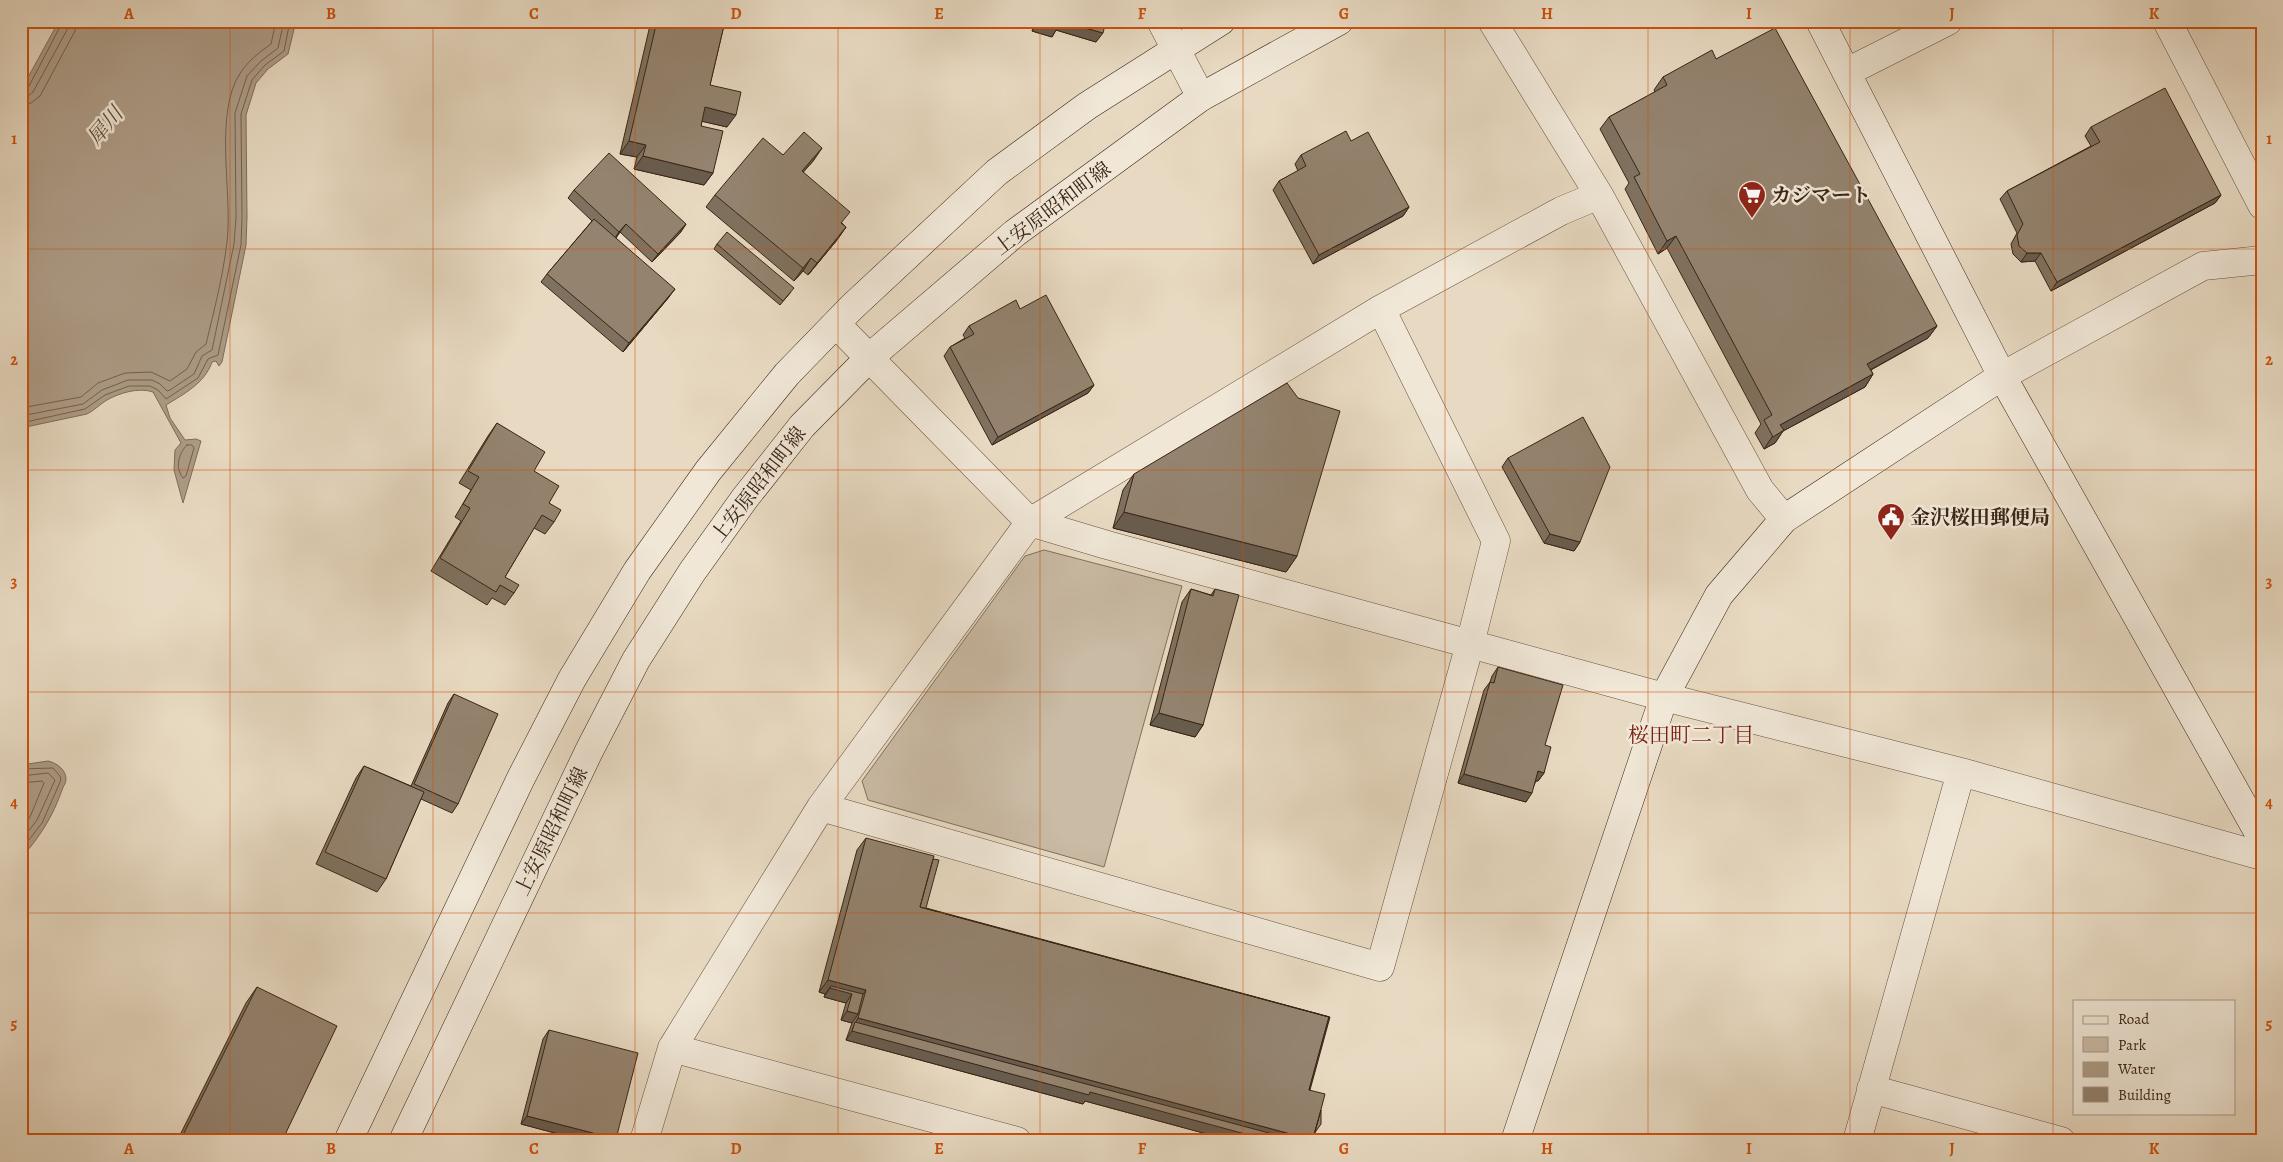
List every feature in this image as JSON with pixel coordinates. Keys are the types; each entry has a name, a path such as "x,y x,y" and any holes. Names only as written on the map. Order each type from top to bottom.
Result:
{"street":[{"path":"1161,21 1201,97"},
{"path":"348,1141 521,778 577,671 637,572 708,471 788,374 836,324 930,232 997,172 1087,106 1221,21"},
{"name":"上安原昭和町線","path":"403,1141 589,751 636,660 692,572 744,498 802,426 870,357 1015,233 1201,97 1339,21"},
{"path":"1492,21 1599,195 1760,490 1784,519"},
{"path":"1820,21 2002,376 2262,839"},
{"path":"1847,72 1948,21"},
{"path":"2168,21 2262,205"},
{"path":"644,1141 672,1048 821,807 1030,522 1381,309 1561,211 1599,195"},
{"path":"1515,1141 1664,696 1719,595 1784,519 2002,376 2203,266 2262,260"},
{"path":"821,807 1380,967 1470,644 1496,541 1381,309"},
{"path":"836,324 1030,522 1107,545 1470,644 1962,772 2262,856"},
{"path":"1857,1141 1962,772"},
{"path":"672,1048 985,1137 1017,1141"},
{"path":"1871,1089 2061,1141"}],"green space":[{"path":"1044,550 1182,586 1104,867 868,800 862,781 1025,556"}],"water":[{"name":"犀川","path":"59,21 296,21 288,54 268,69 256,83 246,115 246,245 222,362 219,366 216,361 212,362 199,382 166,405 170,418 185,440 196,439 201,441 183,503 174,470 175,450 181,443 153,392 135,390 123,393 107,400 87,414 21,428 21,90"},
{"path":"48,761 55,763 63,770 66,782 45,826 21,858 21,765"}],"building":[{"path":"657,21 725,21 710,85 741,92 736,115 705,107 701,126 723,131 713,173 643,156 646,145 629,141"},
{"path":"1038,21 1060,21 1058,28"},
{"path":"1060,21 1106,21 1103,33"},
{"name":"カジマート","path":"1775,28 1937,326 1867,364 1873,374 1780,425 1784,430 1773,437 1764,420 1772,415 1676,236 1667,241 1634,177 1640,174 1609,117 1667,85 1663,77 1712,50 1716,59"},
{"path":"2165,88 2221,195 2057,282 2041,253 2027,253 2019,246 2017,235 2023,224 2007,191 2100,142 2091,127"},
{"path":"1346,131 1351,141 1368,132 1409,207 1319,255 1279,181 1306,166 1301,155"},
{"path":"804,132 822,148 802,171 850,212 841,223 846,227 817,263 811,258 803,268 715,195 763,138 783,155"},
{"path":"609,153 686,224 658,254 626,224 619,232 574,190"},
{"path":"594,219 675,289 629,343 547,274"},
{"path":"727,232 794,288 783,301 717,244"},
{"path":"1046,295 1094,385 998,437 950,347 974,334 969,326 1016,300 1020,309"},
{"path":"1287,383 1298,398 1340,411 1297,556 1124,512 1134,474"},
{"path":"1583,417 1610,467 1580,542 1550,534 1508,458"},
{"path":"497,423 545,452 534,471 559,486 549,503 561,510 554,522 542,515 505,577 519,585 514,593 500,585 496,592 440,558 470,508 463,504 479,477 468,471"},
{"path":"1191,589 1213,596 1215,589 1239,595 1203,725 1159,713"},
{"path":"1498,667 1563,685 1545,745 1551,747 1544,773 1538,771 1532,793 1464,774 1490,682 1494,683"},
{"path":"454,694 498,714 458,804 414,784"},
{"path":"364,766 424,792 386,879 325,852"},
{"path":"866,838 934,856 920,907 1329,1017 1309,1090 1325,1094 1313,1140 858,1018 866,990 828,980"},
{"path":"933,859 939,860 926,908 1330,1017 1310,1090 1329,1017 920,907"},
{"path":"831,986 863,994 858,1014 847,1011 852,994 830,988"},
{"path":"257,987 337,1026 282,1141 180,1141"},
{"path":"855,1022 1295,1141 1271,1141 1090,1092 1089,1095 852,1031"},
{"path":"549,1030 638,1053 616,1139 527,1116"},
{"path":"1321,1110 1321,1124 1314,1134"}],"place":[{"name":"カジマート","path":"1752,219"},
{"name":"金沢桜田郵便局","path":"1891,541"}],"district":[{"name":"桜田町二丁目","path":"1691,735"}]}
